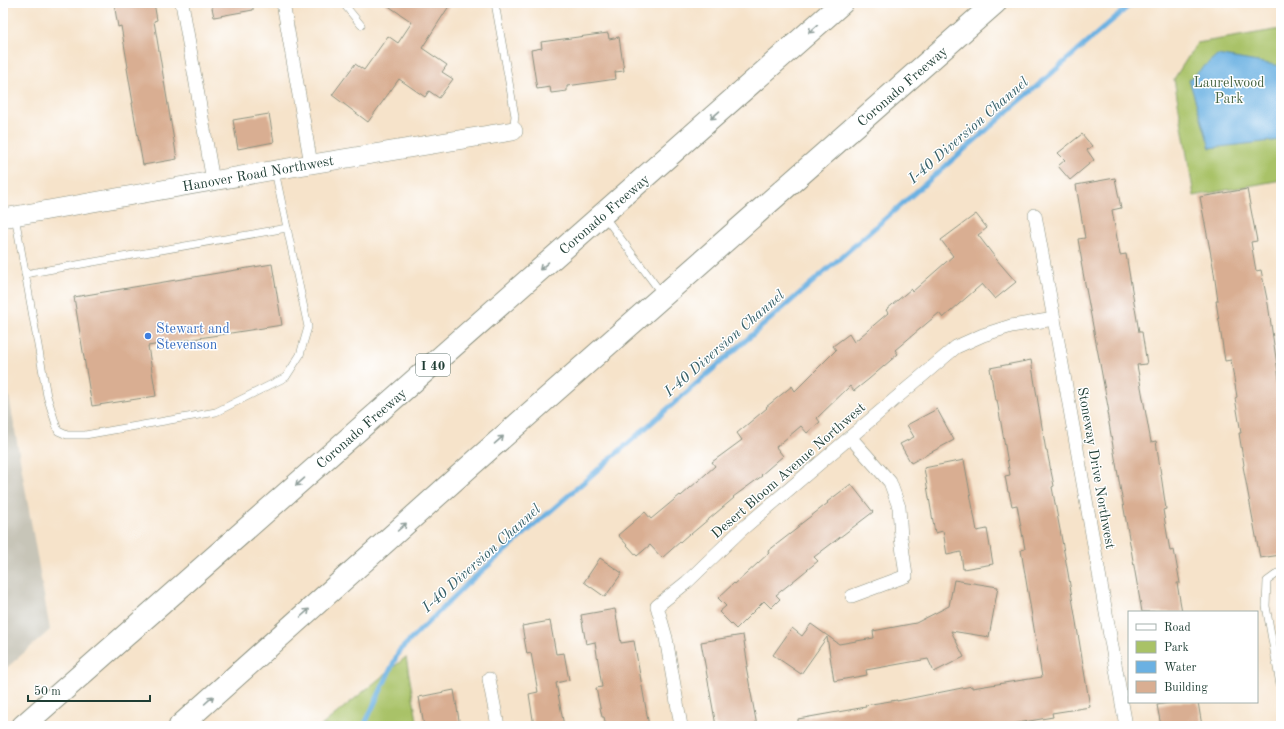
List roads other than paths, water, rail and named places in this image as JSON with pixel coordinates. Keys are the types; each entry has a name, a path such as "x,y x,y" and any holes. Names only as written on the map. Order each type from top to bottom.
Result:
{"highway":[{"name":"Coronado Freeway","path":"23,726 842,3"},
{"name":"Coronado Freeway","path":"180,726 469,467 995,3"}],"street":[{"path":"182,3 214,181"},
{"path":"283,3 311,164"},
{"name":"Hanover Road Northwest","path":"9,217 275,170 514,131"},
{"name":"Stoneway Drive Northwest","path":"1035,215 1126,726"},
{"name":"Desert Bloom Avenue Northwest","path":"681,726 666,638 657,606 688,582 740,531 956,347 982,335 1011,326 1054,319"},
{"path":"850,437 890,482 899,507 906,576 852,596"},
{"path":"489,679 498,726"}],"lane":[{"path":"343,3 361,25"},
{"path":"495,3 515,116 514,131"},
{"path":"9,217 25,274 47,396 58,431 67,435 85,435 209,414 216,412 286,377 300,355 308,326 286,228 275,170"},
{"path":"603,214 663,296"},
{"path":"25,274 286,228"},
{"path":"1281,573 1278,573 1268,581 1266,606 1281,690"}],"water":[{"path":"1217,55 1281,66 1281,140 1210,148 1189,80"}],"waterway":[{"name":"I-40 Diversion Channel","path":"364,726 399,651 467,584 1132,3"}],"place":[{"name":"Stewart and Stevenson","path":"148,336"}],"park label":[{"name":"Laurelwood Park","path":"1229,90"}]}
